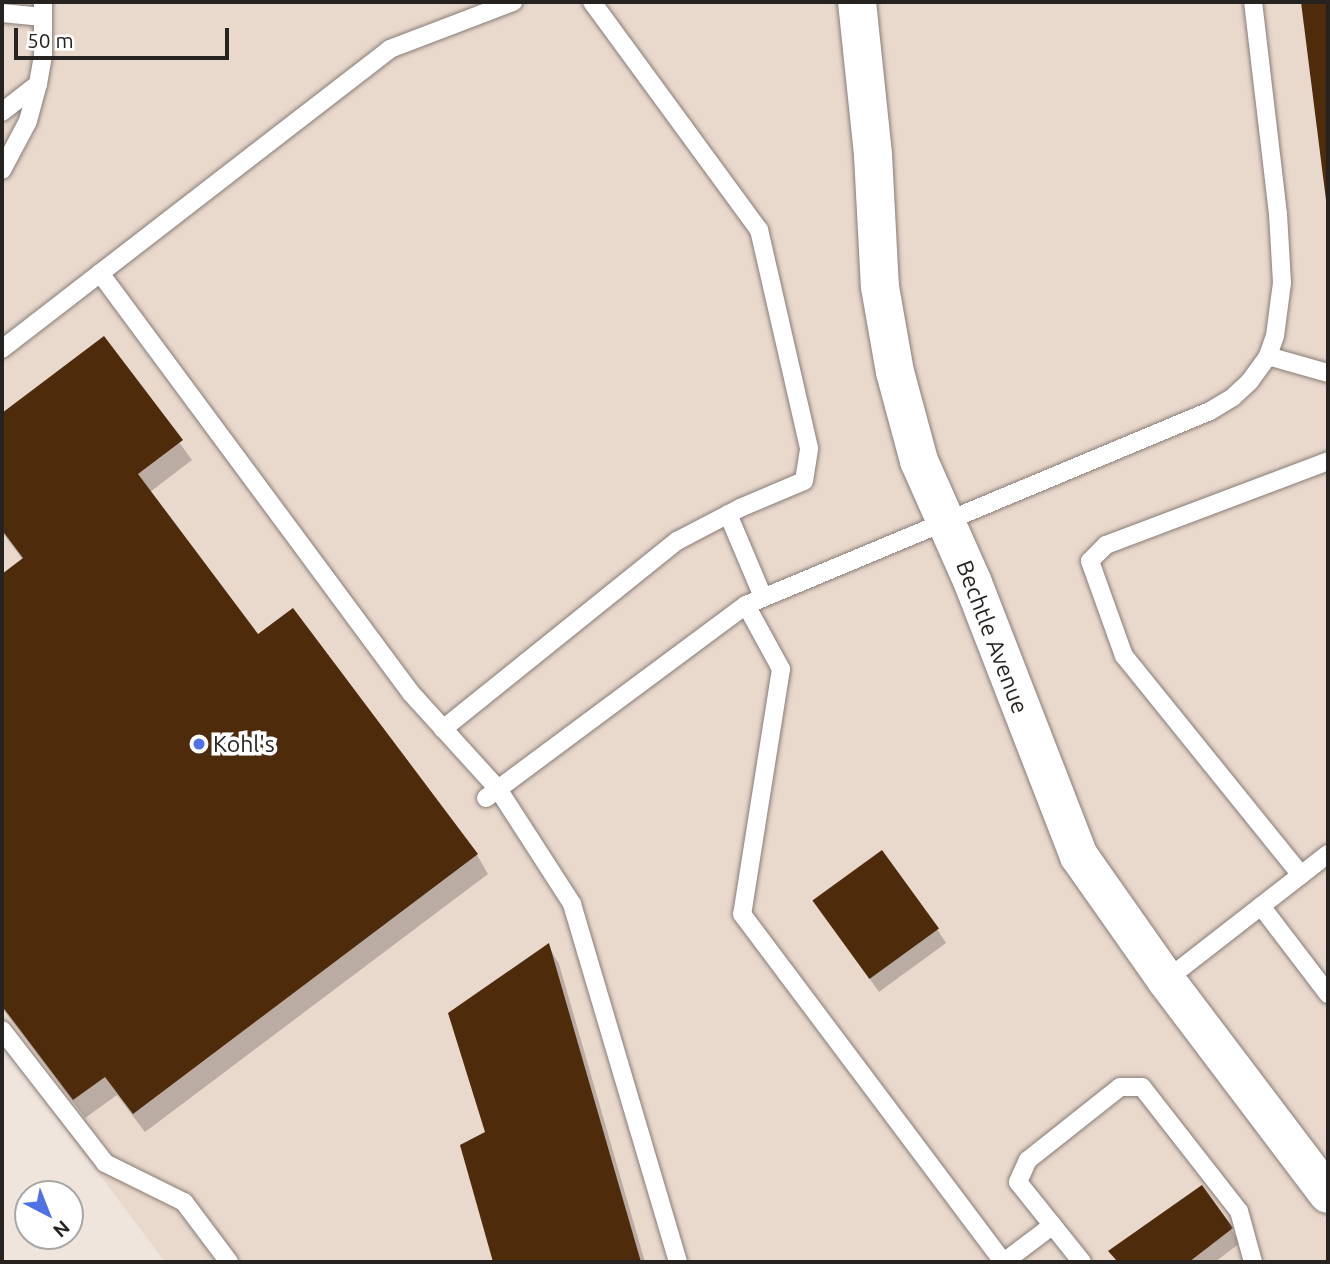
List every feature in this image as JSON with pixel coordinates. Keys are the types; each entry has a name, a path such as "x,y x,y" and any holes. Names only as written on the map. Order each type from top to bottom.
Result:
{"street":[{"name":"Bechtle Avenue","path":"857,2 873,155 880,287 895,372 919,461 946,521 1079,856 1166,980 1328,1194"}],"lane":[{"path":"2,349 390,49 513,2"},
{"path":"443,729 677,541 728,514 804,481 809,448 759,230 592,2"},
{"path":"492,793 746,605 1210,411 1250,381 1268,356 1275,336 1282,283 1278,214 1253,2"},
{"path":"2,13 43,9 38,84 28,121 2,170"},
{"path":"2,112 38,84"},
{"path":"100,272 411,693 443,729 492,793 572,904 678,1262"},
{"path":"1268,356 1328,373"},
{"path":"1301,875 1124,656 1090,561 1106,545 1328,461"},
{"path":"728,514 763,597"},
{"path":"746,605 781,669 742,914 1004,1262 1053,1225"},
{"path":"1166,980 1328,854"},
{"path":"1261,906 1328,994"},
{"path":"2,1030 105,1163 184,1202 229,1262"},
{"path":"1082,1262 1018,1182 1028,1160 1120,1087 1142,1087 1239,1212 1252,1262"}],"shaded area":[{"path":"2,2 1328,2 1328,1262 165,1262 2,1045"}],"building":[{"path":"1301,2 1328,2 1328,200 1326,200"},
{"name":"Kohl's","path":"104,336 183,440 138,474 258,634 293,608 478,854 133,1114 105,1077 73,1100 2,1006 2,574 23,558 2,530 2,413"},
{"path":"882,850 939,928 869,979 812,901"},
{"path":"549,943 641,1262 493,1262 460,1145 485,1132 448,1013"},
{"path":"1202,1185 1233,1228 1189,1262 1118,1262 1108,1251"}],"place":[{"name":"Kohl's","path":"199,744"}]}
